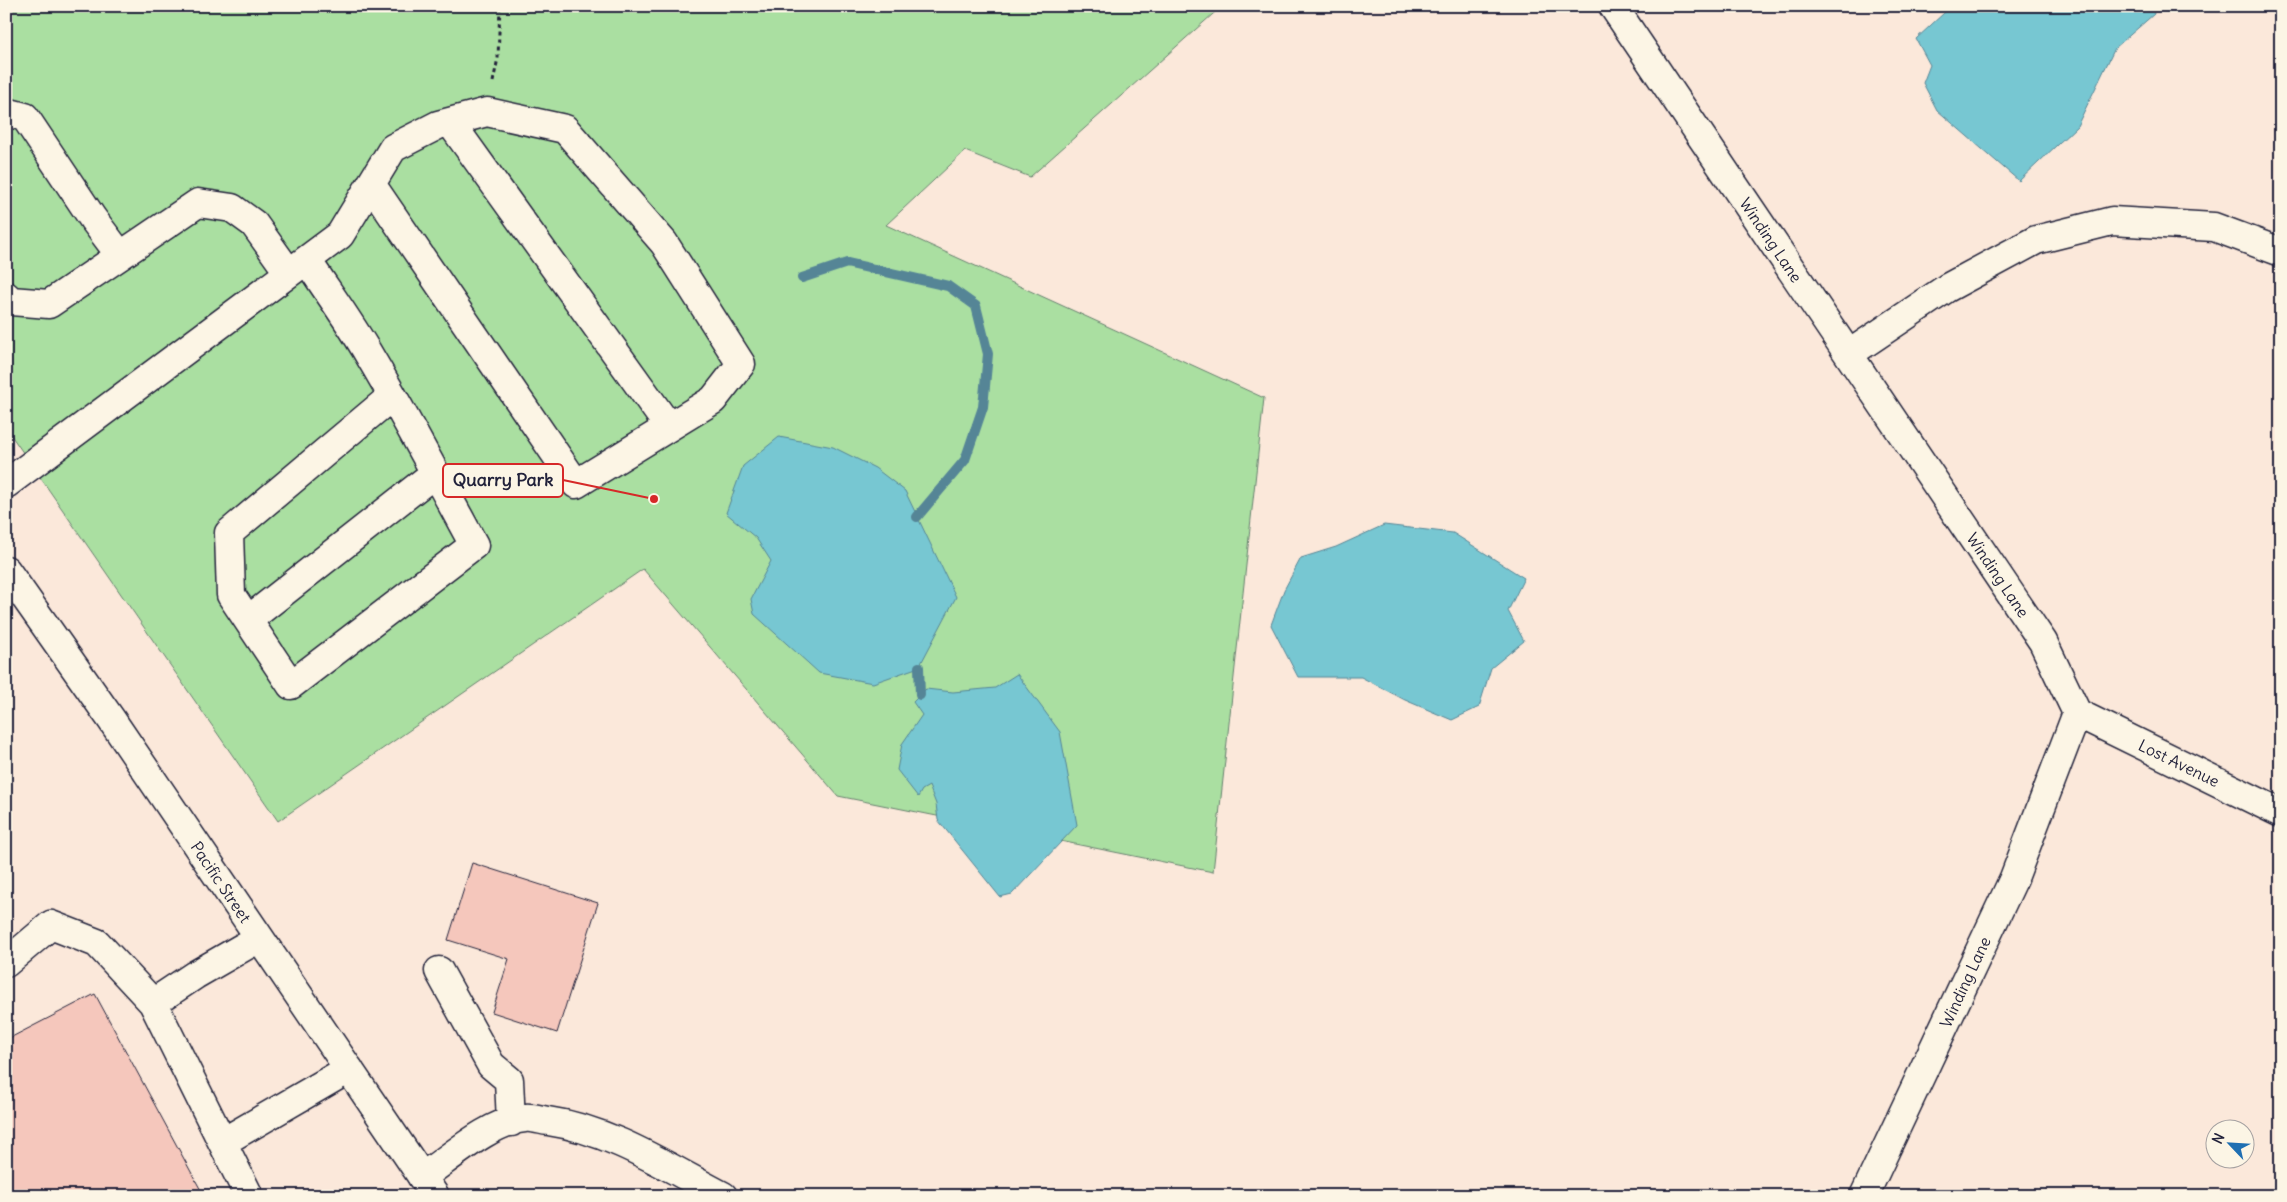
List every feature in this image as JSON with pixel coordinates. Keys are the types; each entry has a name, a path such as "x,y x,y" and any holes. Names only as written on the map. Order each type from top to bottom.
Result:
{"street":[{"name":"Winding Lane","path":"1613,6 2043,642 2077,713 2014,878 1864,1196"},
{"path":"6,112 25,116 120,255"},
{"path":"6,484 340,235 371,184 394,148 438,125 487,112 565,129 664,243 741,364 713,400 576,484 371,184"},
{"path":"450,122 669,427"},
{"path":"6,296 11,301 49,304 198,203 232,208 254,224 298,266 369,354 474,545 291,685 231,595 229,533 392,396"},
{"path":"1849,354 1947,288 2036,240 2112,221 2214,227 2281,252"},
{"path":"248,620 435,473"},
{"name":"Pacific Street","path":"6,570 111,719 258,938 429,1186"},
{"name":"Lost Avenue","path":"2077,713 2281,812"},
{"path":"6,962 51,925 96,943 153,1003 249,1196"},
{"path":"153,1003 195,974 258,938"},
{"path":"439,971 491,1065 509,1080 511,1122"},
{"path":"222,1142 350,1069"},
{"path":"429,1186 482,1136 511,1122 525,1118 570,1124 608,1137 723,1196"}],"path":[{"path":"487,112 498,58 500,6"}],"green space":[{"path":"6,6 1222,6 1030,177 965,151 886,225 1264,398 1213,872 838,796 643,569 278,821 6,428"}],"water":[{"path":"1947,6 2152,6 2154,14 2115,48 2077,126 2019,181 1937,110 1923,83 1930,65 1916,39 1945,12"},
{"path":"779,437 833,447 875,468 905,491 956,597 919,667 873,683 819,673 754,614 751,599 771,561 756,538 726,513 743,466"},
{"path":"1384,525 1453,533 1524,578 1508,611 1524,641 1491,668 1479,707 1452,720 1405,700 1361,677 1298,677 1271,625 1284,590 1301,558 1336,547"},
{"path":"1017,674 1060,732 1077,825 1012,894 1000,897 938,820 936,804 929,786 922,790 918,797 897,770 902,744 922,715 913,702 926,689 953,692 995,688"}],"building":[{"path":"472,863 598,903 557,1033 492,1012 509,959 448,940"},
{"path":"95,994 204,1196 8,1196 6,1193 6,1040"}],"waterway":[{"path":"802,278 847,263 948,286 976,306 988,354 983,407 965,460 917,517"},
{"path":"919,667 920,695"}],"place":[{"name":"Quarry Park","path":"654,499"}]}
